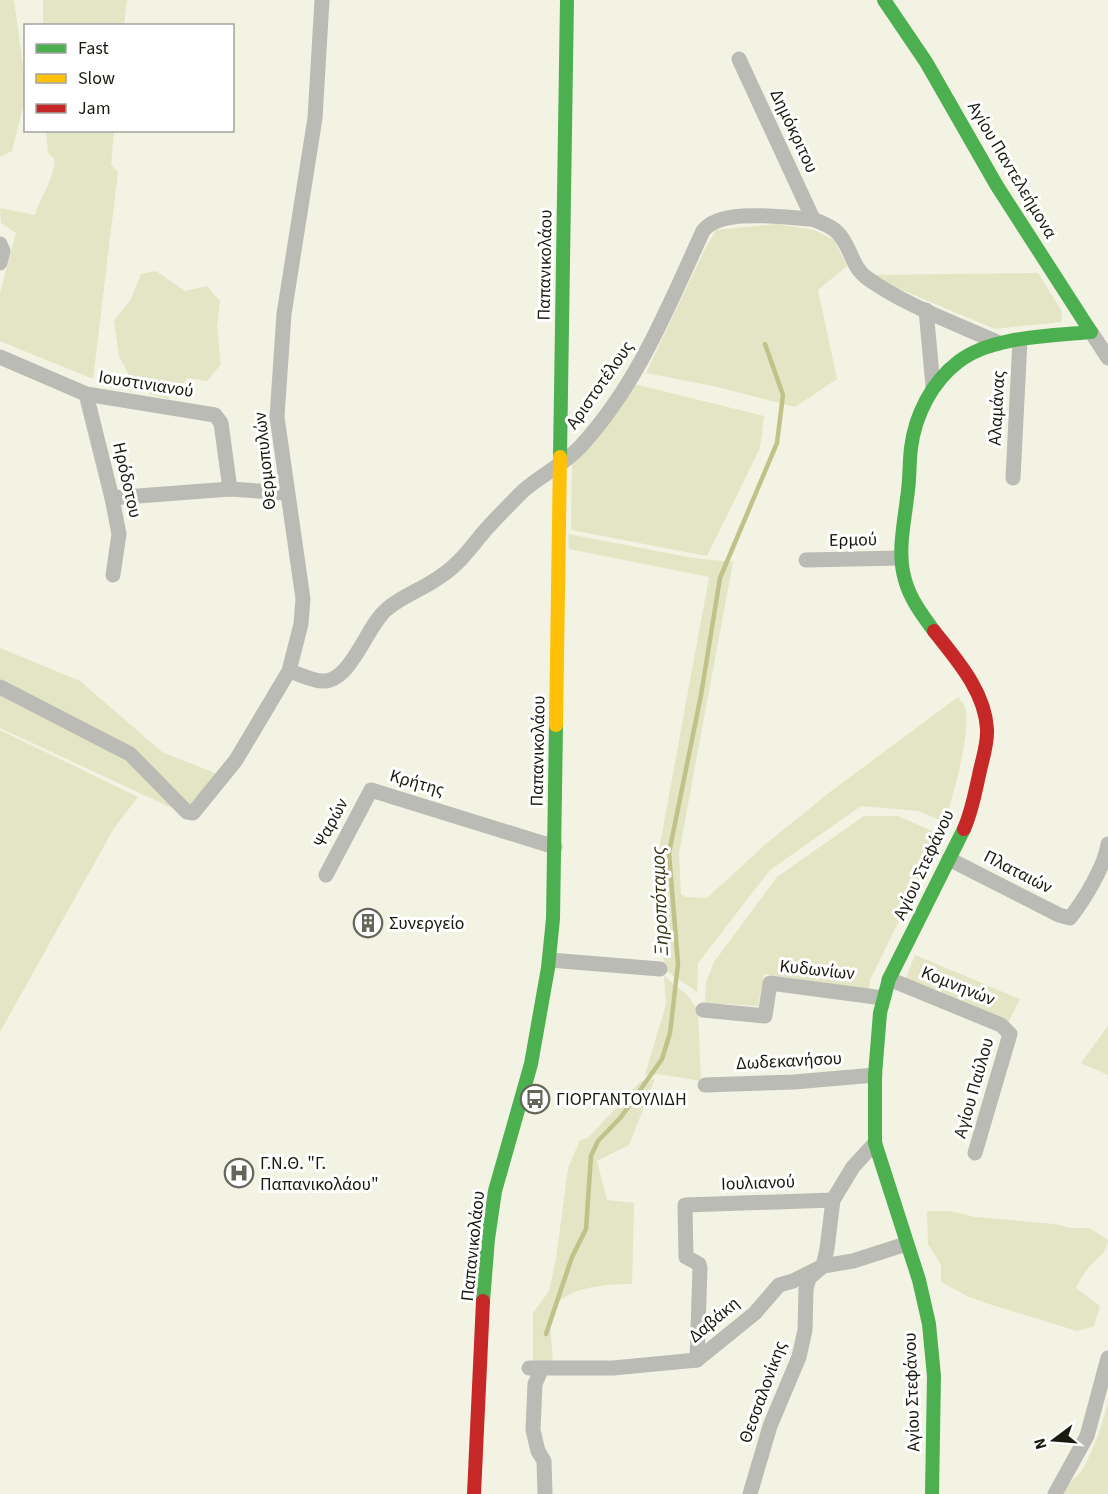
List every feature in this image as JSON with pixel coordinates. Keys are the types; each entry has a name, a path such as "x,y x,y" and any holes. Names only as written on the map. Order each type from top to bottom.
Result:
{"street":[{"name":"Θερμοπυλών","path":"0,687 130,754 190,813 195,811 236,760 289,671 301,624 303,599 286,493 277,417 284,314 315,118 322,0"},
{"name":"Παπανικολάου","path":"474,1494 484,1303 493,1201 531,1062 550,960 555,886 555,747 567,0"},
{"name":"Αγίου Παντελεήμονα","path":"884,0 926,62 1050,271 1108,358"},
{"name":"Δημόκριτου","path":"739,59 813,219"},
{"name":"Αριστοτέλους","path":"289,671 320,681 327,681 340,675 352,660 371,627 385,610 399,599 441,576 465,556 525,489 561,464 587,439 632,378 648,352 707,225 730,216 813,219 836,230 843,238 856,267 865,277 926,310 999,343"},
{"path":"0,244 3,251 0,263"},
{"path":"926,310 933,386"},
{"name":"Αγίου Στεφάνου","path":"932,1494 934,1376 929,1324 919,1280 875,1143 875,1075 883,998 889,979 970,815 985,747 987,726 985,710 977,691 927,622 904,580 901,558 914,433 924,402 943,372 976,350 1020,340 1108,332"},
{"name":"Αλαμάνας","path":"1013,478 1020,340"},
{"name":"Ιουστινιανού","path":"0,357 86,394 216,415 221,423 230,489"},
{"name":"Ηρόδοτου","path":"86,394 119,534 113,576"},
{"path":"112,498 230,489 286,493"},
{"name":"Ερμού","path":"806,560 901,558"},
{"name":"Κρήτης","path":"371,790 555,847"},
{"name":"Ψαρών","path":"326,875 371,790"},
{"name":"Πλαταιών","path":"949,859 1059,915 1070,918 1107,854 1108,844"},
{"path":"550,960 660,969"},
{"name":"Κομνηνών","path":"889,979 1001,1025 1010,1034"},
{"name":"Κυδωνίων","path":"703,1010 765,1016 770,983 883,998"},
{"name":"Αγίου Παύλου","path":"975,1153 1010,1034"},
{"name":"Δωδεκανήσου","path":"705,1085 794,1082 875,1075"},
{"name":"Θεσσαλονίκης","path":"750,1494 770,1426 799,1357 805,1330 806,1289 809,1278 823,1266 827,1250 832,1200 853,1167 875,1143"},
{"name":"Ιουλιανού","path":"697,1360 700,1268 699,1264 686,1257 685,1205 832,1200"},
{"name":"Δαβάκη","path":"545,1494 544,1461 538,1451 533,1430 532,1401 536,1368 631,1367 697,1360 755,1312 779,1285 793,1281 823,1266 853,1261 906,1244"},
{"path":"1055,1494 1087,1436 1108,1358"}],"green space":[{"path":"0,0 14,0 24,73 24,103 12,151 0,157"},
{"path":"43,0 127,0 124,24 43,24"},
{"path":"46,132 114,132 111,165 118,172 93,379 0,341 0,293 16,233 1,223 0,208 35,215 53,171 54,158 48,153"},
{"path":"776,224 814,230 834,240 847,266 818,290 837,379 795,407 713,386 646,373 716,230"},
{"path":"156,271 185,291 207,286 220,301 217,327 221,364 207,381 188,378 168,399 137,390 119,356 114,320 130,301 141,274"},
{"path":"1038,273 1061,310 1061,322 995,329 866,275"},
{"path":"634,384 764,416 760,448 707,556 571,530 572,463"},
{"path":"568,534 693,558 733,562 679,853 681,894 686,897 707,898 767,843 830,792 958,697 965,708 964,748 945,822 918,811 861,806 770,870 698,963 697,992 664,969 659,850 709,577 569,549"},
{"path":"0,648 80,681 162,752 220,775 191,808 134,751 0,683"},
{"path":"0,692 127,758 173,805 172,808 0,728"},
{"path":"0,730 138,797 114,828 0,1032"},
{"path":"864,816 898,816 941,835 870,980 869,990 764,974 758,1006 705,1005 706,982 714,962 777,877"},
{"path":"915,955 1020,999 1008,1023 906,978"},
{"path":"664,976 688,996 698,1011 701,1081 658,1074 645,1075 666,1004"},
{"path":"1108,1026 1108,1075 1081,1063"},
{"path":"655,1079 629,1145 597,1161 607,1200 634,1203 632,1284 598,1286 574,1292 563,1298 551,1315 553,1367 533,1366 533,1313 549,1291 556,1259 568,1168 580,1140 588,1138 641,1081"},
{"path":"927,1211 950,1211 975,1217 1089,1228 1108,1240 1103,1253 1086,1271 1076,1288 1100,1306 1094,1326 1077,1331 969,1297 941,1282 941,1265 928,1244"},
{"path":"1108,1403 1108,1494 1064,1494 1082,1471 1088,1459"}],"waterway":[{"name":"Ξηροπόταμος","path":"546,1334 572,1257 586,1229 591,1156 598,1141 621,1117 662,1059 670,1033 678,964 669,853 701,695 720,578 777,443 783,395 765,344"}],"traffic: fast":[{"path":"560,457 567,0"},
{"path":"884,0 926,62 997,186 1091,332 1040,336 1004,342 972,353 958,362 940,379 926,400 916,423 911,448 902,560 910,594 934,631"},
{"path":"483,1301 495,1191 531,1064 548,968 553,919 556,725"},
{"path":"932,1494 934,1376 929,1324 919,1280 875,1143 875,1075 880,1013 889,979 964,829"}],"traffic: slow":[{"path":"556,725 560,457"}],"traffic: jam":[{"path":"934,631 968,676 985,715 986,746 964,829"},
{"path":"474,1494 483,1301"}],"place":[{"name":"Συνεργείο","path":"368,923"},
{"name":"ΓΙΟΡΓΑΝΤΟΥΛΙΔΗ","path":"535,1099"},
{"name":"Γ.Ν.Θ. \"Γ. Παπανικολάου\"","path":"239,1173"}]}
